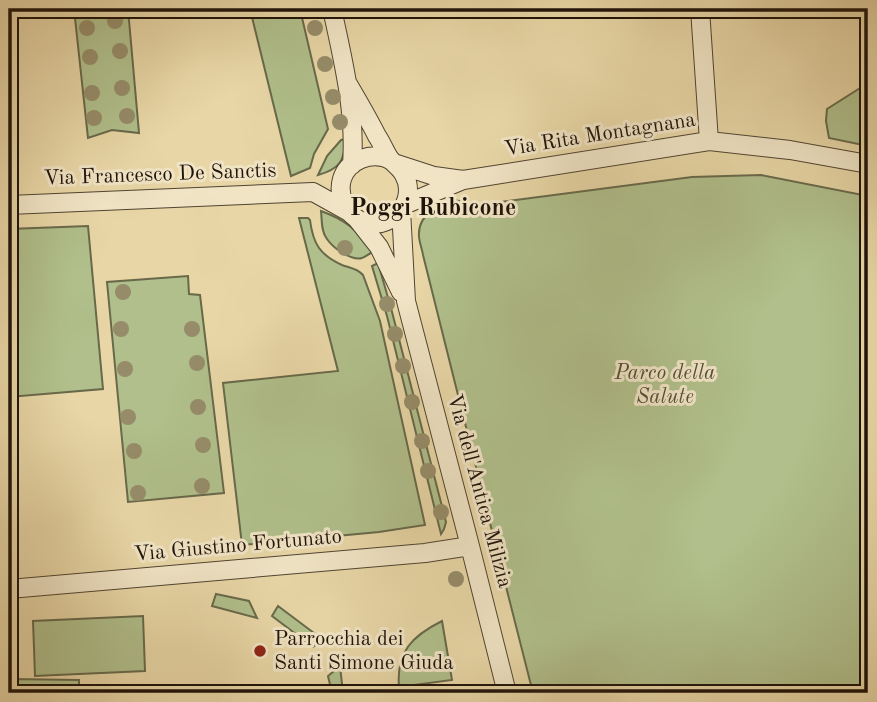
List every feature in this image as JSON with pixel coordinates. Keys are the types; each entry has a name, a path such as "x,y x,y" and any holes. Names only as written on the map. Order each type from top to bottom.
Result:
{"street":[{"path":"332,9 348,84 354,145 341,191 343,202 353,215"},
{"path":"700,9 709,141"},
{"path":"348,84 394,163"},
{"name":"Via Rita Montagnana","path":"403,207 463,180 709,141 790,150 868,164"},
{"path":"365,157 387,158 394,163 404,173 408,194 403,207 389,220 379,224 367,223 313,192 365,157"},
{"name":"Via Rita Montagnana","path":"394,163 434,176 463,180"},
{"name":"Via Francesco De Sanctis","path":"9,205 313,192"},
{"name":"Via dell'Antica Milizia","path":"403,207 406,301"},
{"name":"Via dell'Antica Milizia","path":"353,215 379,247 406,301 507,693"},
{"name":"Via Giustino Fortunato","path":"9,589 425,553 470,546"}],"green space":[{"path":"74,9 128,9 139,133 112,130 88,138"},
{"path":"250,9 300,9 328,129 314,154 310,168 291,176"},
{"path":"868,83 868,146 829,138 827,109"},
{"path":"346,139 340,163 318,175 327,156 341,140"},
{"name":"Parco della Salute","path":"761,175 868,196 868,693 533,693 423,255 419,238 420,226 427,214 446,202 463,202 470,206 692,177"},
{"path":"321,211 351,227 372,252 358,258 338,250 325,236"},
{"path":"299,218 310,220 313,236 323,253 363,275 380,321 425,525 242,545 223,383 338,371"},
{"path":"88,226 103,389 9,397 9,229"},
{"path":"378,263 446,522 441,534 372,266"},
{"path":"188,276 189,294 200,295 224,493 128,502 107,282"},
{"path":"216,594 249,601 257,618 212,606"},
{"path":"278,606 322,639 313,647 272,616"},
{"path":"143,616 145,671 35,676 33,621"},
{"path":"442,621 452,680 399,687 400,664 408,646 422,633"},
{"path":"340,666 343,693 332,693 328,676"},
{"path":"9,679 79,680 79,693 9,693"}],"place":[{"name":"Parrocchia dei Santi Simone Giuda","path":"260,651"}],"district":[{"name":"Poggi Rubicone","path":"433,209"}]}
